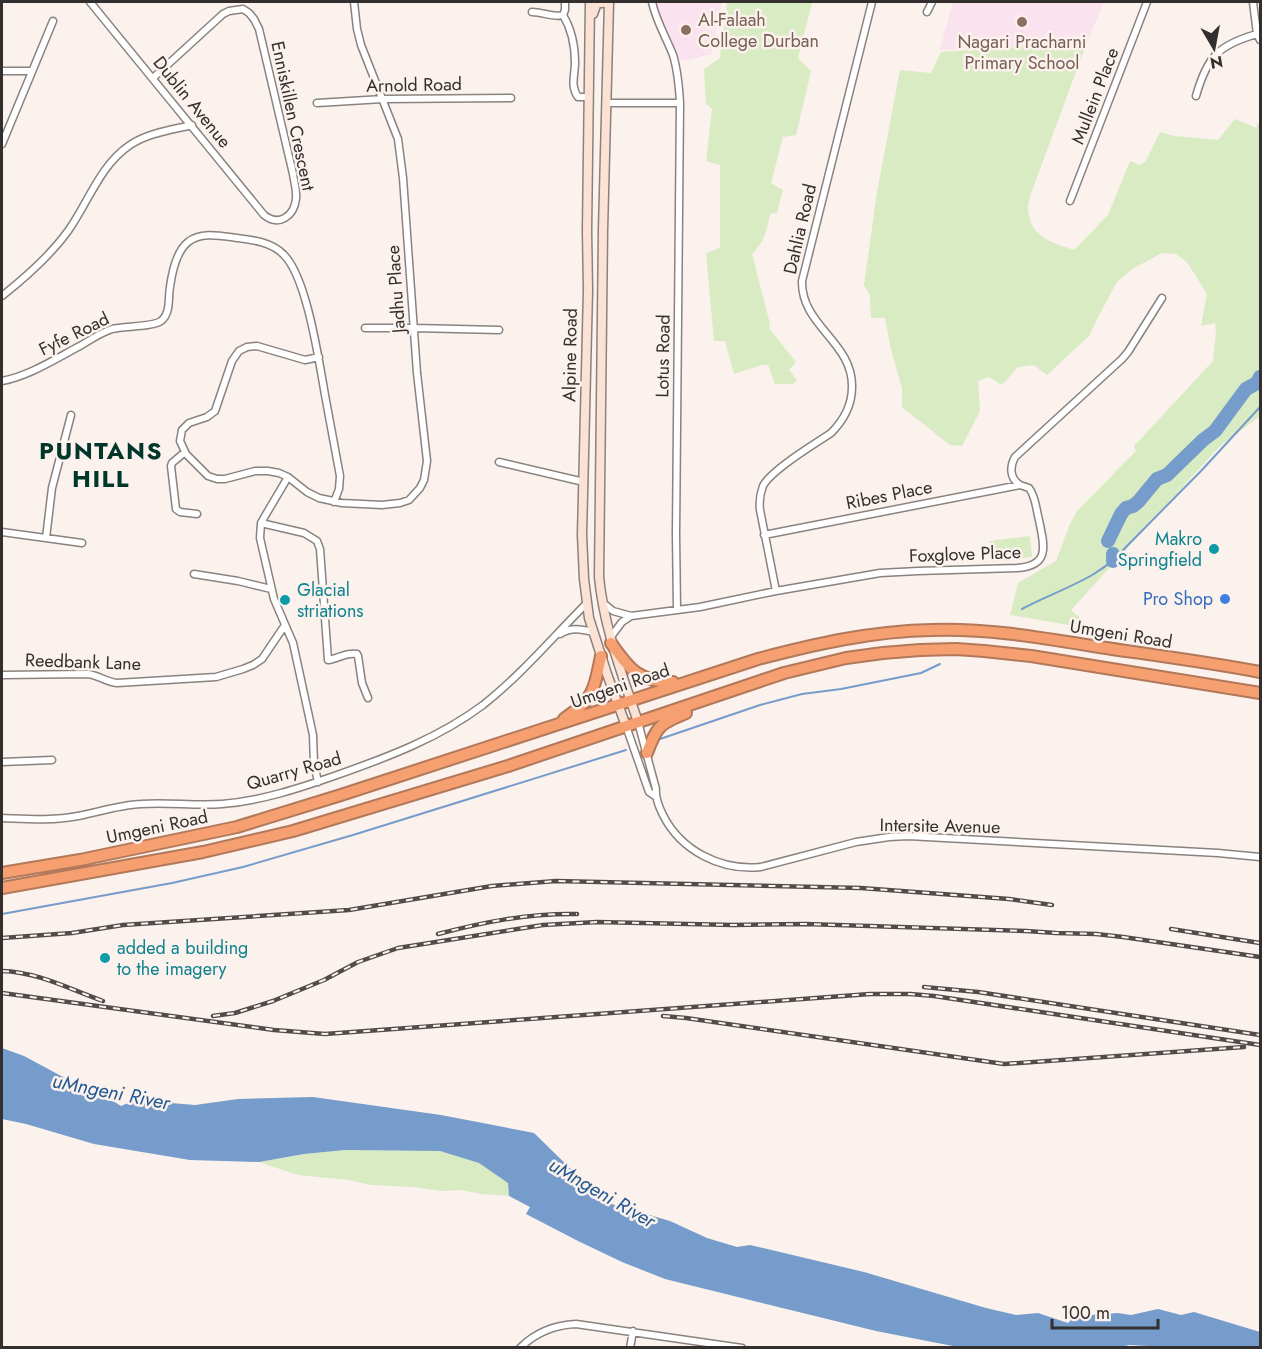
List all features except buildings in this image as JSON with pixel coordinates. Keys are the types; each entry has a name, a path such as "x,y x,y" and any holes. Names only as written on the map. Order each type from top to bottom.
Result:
{"highway":[{"name":"Umgeni Road","path":"2,873 80,860 237,827 758,659 855,637 932,630 1001,632 1260,672"},
{"path":"611,640 629,667 638,674 659,682 684,682"},
{"name":"Umgeni Road","path":"2,888 203,852 293,831 485,773 784,673 846,658 883,653 956,649 1031,656 1260,693"},
{"path":"556,725 580,706 591,693 602,656"},
{"path":"647,753 660,725 784,673"}],"main road":[{"name":"Alpine Road","path":"590,2 588,290 582,535 587,603 593,632 627,726"},
{"name":"Alpine Road","path":"609,2 598,577 601,602 611,640 638,722"},
{"path":"590,35 597,3 609,2"},
{"path":"588,290 596,288 603,267"}],"street":[{"name":"Dublin Avenue","path":"90,2 264,215 272,220"},
{"name":"Jadhu Place","path":"288,477 313,495 334,502 400,503 414,496 424,480 427,461 420,408 404,188 398,140 361,45 354,2"},
{"path":"563,15 565,2"},
{"name":"Lotus Road","path":"652,2 661,31 674,60 679,79 680,103 677,610"},
{"name":"Dahlia Road","path":"776,591 759,505 763,486 773,474 831,433 843,418 851,402 852,383 845,356 807,308 802,281 872,2"},
{"path":"927,12 932,2"},
{"name":"Mullein Place","path":"1070,201 1147,2"},
{"path":"1196,96 1202,74 1213,57 1244,38 1259,37 1253,2"},
{"name":"Enniskillen Crescent","path":"153,78 223,14 244,5 259,29 296,189 295,204 290,214 280,220 272,220"},
{"path":"532,12 563,15"},
{"path":"563,15 568,22 574,41 573,88 578,97 589,98"},
{"path":"2,144 53,21"},
{"path":"2,71 32,71"},
{"name":"Arnold Road","path":"317,103 383,99 511,98"},
{"path":"607,103 680,103"},
{"path":"2,296 28,275 55,247 119,153 129,145 148,136 192,125"},
{"name":"Fyfe Road","path":"2,381 21,376 111,330 153,324 161,320 167,311 172,274 180,254 193,238 207,235 264,243 285,255 293,267 307,304 319,357"},
{"name":"Foxglove Place","path":"631,616 715,604 880,573 1031,566 1043,555 1044,543 1032,492 1029,488 1020,485 1013,476 1012,463 1015,457 1128,352 1162,298"},
{"path":"365,328 499,330"},
{"path":"318,782 315,772 313,735 293,643 276,606 260,538 261,524 288,477 279,472 255,471 221,480 212,478 185,452 180,441 182,430 189,423 207,417 215,411 232,361 239,351 257,346 305,360 319,357 340,476 339,489 334,502"},
{"path":"46,538 52,488 71,415"},
{"path":"185,452 171,466 177,509 180,513 197,514"},
{"path":"499,462 584,482"},
{"name":"Ribes Place","path":"764,535 1020,485"},
{"path":"261,524 304,533 314,539 318,545 327,660 345,654 353,653 358,656 362,684 368,698"},
{"path":"2,532 82,543"},
{"path":"194,574 271,589"},
{"path":"601,602 613,610 631,616"},
{"name":"Quarry Road","path":"2,818 51,820 144,803 222,804 266,796 318,782 417,745 453,726 500,690 587,603"},
{"path":"611,640 622,622 631,616"},
{"name":"Reedbank Lane","path":"2,675 93,674 117,683 222,676 258,663 285,625"},
{"name":"Quarry Road","path":"555,637 567,629 593,632"},
{"name":"Intersite Avenue","path":"638,722 656,789 655,796"},
{"name":"Intersite Avenue","path":"627,726 649,792 655,796 670,827 687,846 699,854 721,863 743,868 771,866 856,842 908,836 1260,857"},
{"path":"2,762 52,760"},
{"path":"520,1347 541,1332 567,1324 584,1324 742,1347"},
{"path":"630,1347 633,1331"}],"shaded area":[{"name":"Al-Falaah College Durban","path":"647,2 722,2 711,54 688,60 669,59"},
{"name":"Nagari Pracharni Primary School","path":"953,2 1104,2 1087,42 940,50"}],"green space":[{"path":"727,2 815,2 812,3 798,58 811,71 796,135 783,137 771,183 783,190 777,213 770,214 764,236 752,254 770,330 796,362 789,370 797,380 793,384 775,384 768,365 734,374 725,341 714,341 706,253 720,248 720,165 706,161 712,109 706,104 704,69 720,58"},
{"path":"1087,42 1030,196 1028,208 1032,226 1050,241 1074,250 1108,215 1130,161 1140,165 1146,161 1160,132 1174,136 1218,140 1235,119 1256,128 1260,120 1260,416 1219,447 1071,610 1080,618 1080,627 1010,615 1018,583 1056,561 1077,511 1136,451 1134,446 1213,361 1215,323 1201,326 1207,294 1187,262 1176,254 1162,253 1134,268 1117,282 1089,336 1047,375 1034,365 1018,367 1002,385 989,377 978,381 980,411 962,446 950,445 902,407 902,388 885,318 871,318 870,296 864,285 877,192 900,70 931,73 941,52"},
{"path":"1030,536 1032,557 993,562 989,541"},
{"path":"345,1150 440,1151 479,1163 508,1183 509,1196 461,1190 441,1191 371,1185 349,1180 298,1175 259,1162"}],"water":[{"path":"2,1048 24,1056 78,1085 80,1094 113,1101 121,1106 135,1100 195,1105 238,1099 313,1097 441,1115 534,1133 580,1178 591,1198 670,1221 707,1238 737,1247 750,1245 864,1272 986,1308 1016,1315 1038,1313 1068,1323 1075,1316 1118,1313 1131,1315 1158,1309 1181,1315 1194,1312 1260,1332 1260,1347 1186,1348 1129,1345 1118,1348 958,1347 876,1331 665,1279 622,1262 526,1214 530,1207 509,1196 508,1183 479,1163 440,1151 345,1150 259,1162 190,1160 94,1144 2,1119"}],"waterway":[{"path":"1108,541 1126,508 1138,502 1157,479 1167,475 1215,431 1246,389 1257,383 1260,377"},
{"path":"1022,609 1091,576 1116,558 1260,407"},
{"path":"1113,554 1113,561"},
{"path":"660,739 760,705 802,694 841,689 921,673 940,664"},
{"path":"2,914 172,883 243,867 626,750"}],"railway":[{"path":"2,938 72,933 123,925 349,910 492,886 556,881 861,888 1009,899 1052,905"},
{"path":"438,934 507,919 577,914"},
{"path":"213,1016 235,1013 273,1001 324,980 358,962 398,948 543,925 597,922 806,924 1096,934 1260,957"},
{"path":"1171,929 1260,943"},
{"path":"2,971 28,974 103,1001"},
{"path":"924,987 978,992 1260,1035"},
{"path":"2,993 274,1030 325,1034 870,994 910,994 1260,1045"},
{"path":"663,1016 1004,1064 1244,1047"}],"place":[{"name":"Nagari Pracharni Primary School","path":"1022,22"},
{"name":"Al-Falaah College Durban","path":"686,30"},
{"name":"Makro Springfield","path":"1214,549"},
{"name":"Pro Shop","path":"1225,599"},
{"name":"Glacial striations","path":"285,600"},
{"name":"added a building to the imagery","path":"105,958"}],"district":[{"name":"PUNTANS HILL","path":"101,464"}],"water label":[{"name":"uMngeni River","path":"111,1092"},
{"name":"uMngeni River","path":"602,1193"}]}
